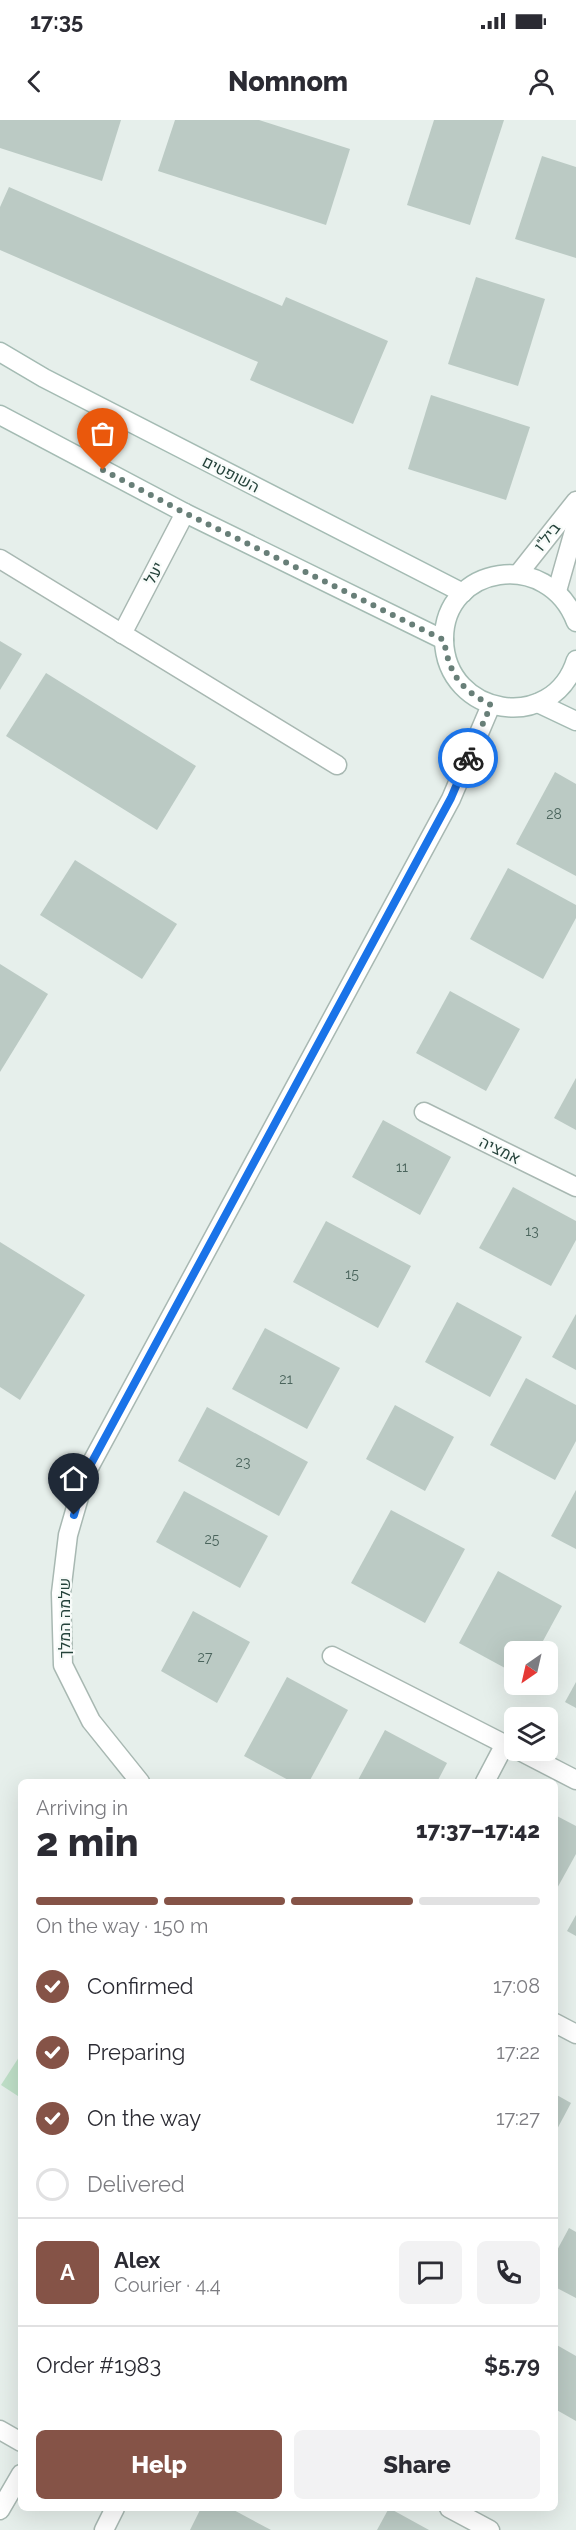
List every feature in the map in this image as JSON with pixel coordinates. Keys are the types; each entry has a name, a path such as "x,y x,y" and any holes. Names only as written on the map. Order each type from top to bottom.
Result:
{"street":[{"name":"השופטים","path":"0,352 44,378 463,594"},
{"path":"0,415 185,513 444,640"},
{"name":"ביל\"ו","path":"519,573 576,501"},
{"name":"יעל","path":"122,634 185,513"},
{"name":"ביל\"ו","path":"557,591 576,524"},
{"path":"0,559 337,765"},
{"path":"576,622 571,608 557,591 538,579 519,573 498,574 479,581 463,594 453,607 444,640 447,661 457,680 472,695 491,705 523,708 538,703 553,694 565,682 576,660"},
{"path":"538,703 576,721"},
{"name":"שלמה המלך","path":"138,1779 91,1721 63,1665 61,1593 68,1535 86,1473 451,798 491,705"},
{"name":"אמציה","path":"424,1112 576,1187"},
{"path":"332,1656 504,1744"},
{"path":"487,1779 504,1758"},
{"path":"538,1761 576,1780"},
{"path":"558,2025 576,2034"},
{"path":"0,2430 18,2440"},
{"path":"0,2510 18,2479"},
{"path":"104,2530 114,2511"},
{"path":"455,2511 490,2530"}],"green space":[{"path":"18,2059 18,2096 1,2085"}],"building":[{"path":"0,120 121,120 102,181 0,148"},
{"path":"175,120 259,120 350,149 326,225 158,171"},
{"path":"434,120 504,120 470,225 407,205"},
{"path":"542,156 576,167 576,258 515,239"},
{"path":"9,187 282,306 286,297 388,341 353,424 250,380 258,362 0,250 0,207"},
{"path":"476,277 545,299 518,386 448,364"},
{"path":"431,395 530,427 506,500 408,469"},
{"path":"0,641 22,654 0,690"},
{"path":"46,673 196,766 157,830 6,736"},
{"path":"555,772 576,784 576,876 516,844"},
{"path":"75,860 177,924 142,979 40,915"},
{"path":"508,868 576,905 576,918 543,979 470,939"},
{"path":"0,964 48,994 0,1072"},
{"path":"450,991 520,1029 486,1091 416,1053"},
{"path":"576,1078 576,1130 554,1118"},
{"path":"383,1120 451,1157 420,1215 352,1177"},
{"path":"513,1187 576,1221 576,1240 551,1286 479,1248"},
{"path":"326,1221 411,1266 378,1328 293,1282"},
{"path":"0,1242 85,1295 20,1400 0,1387"},
{"path":"457,1302 522,1337 490,1397 425,1362"},
{"path":"576,1314 576,1370 552,1357"},
{"path":"265,1328 340,1368 307,1429 232,1389"},
{"path":"526,1378 576,1405 576,1441 555,1480 490,1445"},
{"path":"395,1405 454,1437 425,1491 366,1459"},
{"path":"207,1407 308,1462 279,1516 178,1461"},
{"path":"576,1490 576,1549 551,1536"},
{"path":"184,1491 268,1536 240,1588 156,1542"},
{"path":"391,1510 465,1549 425,1623 351,1583"},
{"path":"498,1571 562,1606 543,1641 504,1641 504,1668 459,1643"},
{"path":"193,1611 250,1642 217,1703 161,1671"},
{"path":"287,1677 348,1710 311,1779 286,1779 244,1756"},
{"path":"576,1682 576,1708 565,1702"},
{"path":"385,1730 447,1763 439,1779 359,1779"},
{"path":"558,1817 576,1826 576,1854 558,1887"},
{"path":"576,1915 576,1936 567,1931"},
{"path":"558,2096 571,2103 558,2127"},
{"path":"569,2228 576,2232 576,2298 558,2289 558,2248"},
{"path":"558,2346 576,2356 576,2421 558,2411"},
{"path":"200,2511 236,2511 271,2530 190,2530"},
{"path":"387,2511 394,2511 429,2530 377,2530"}],"way so far":[{"path":"103,470 185,513 444,640 447,661 457,680 472,695 491,705 468,758"}],"route":[{"path":"74,1515 86,1473 451,798 468,758"}]}
